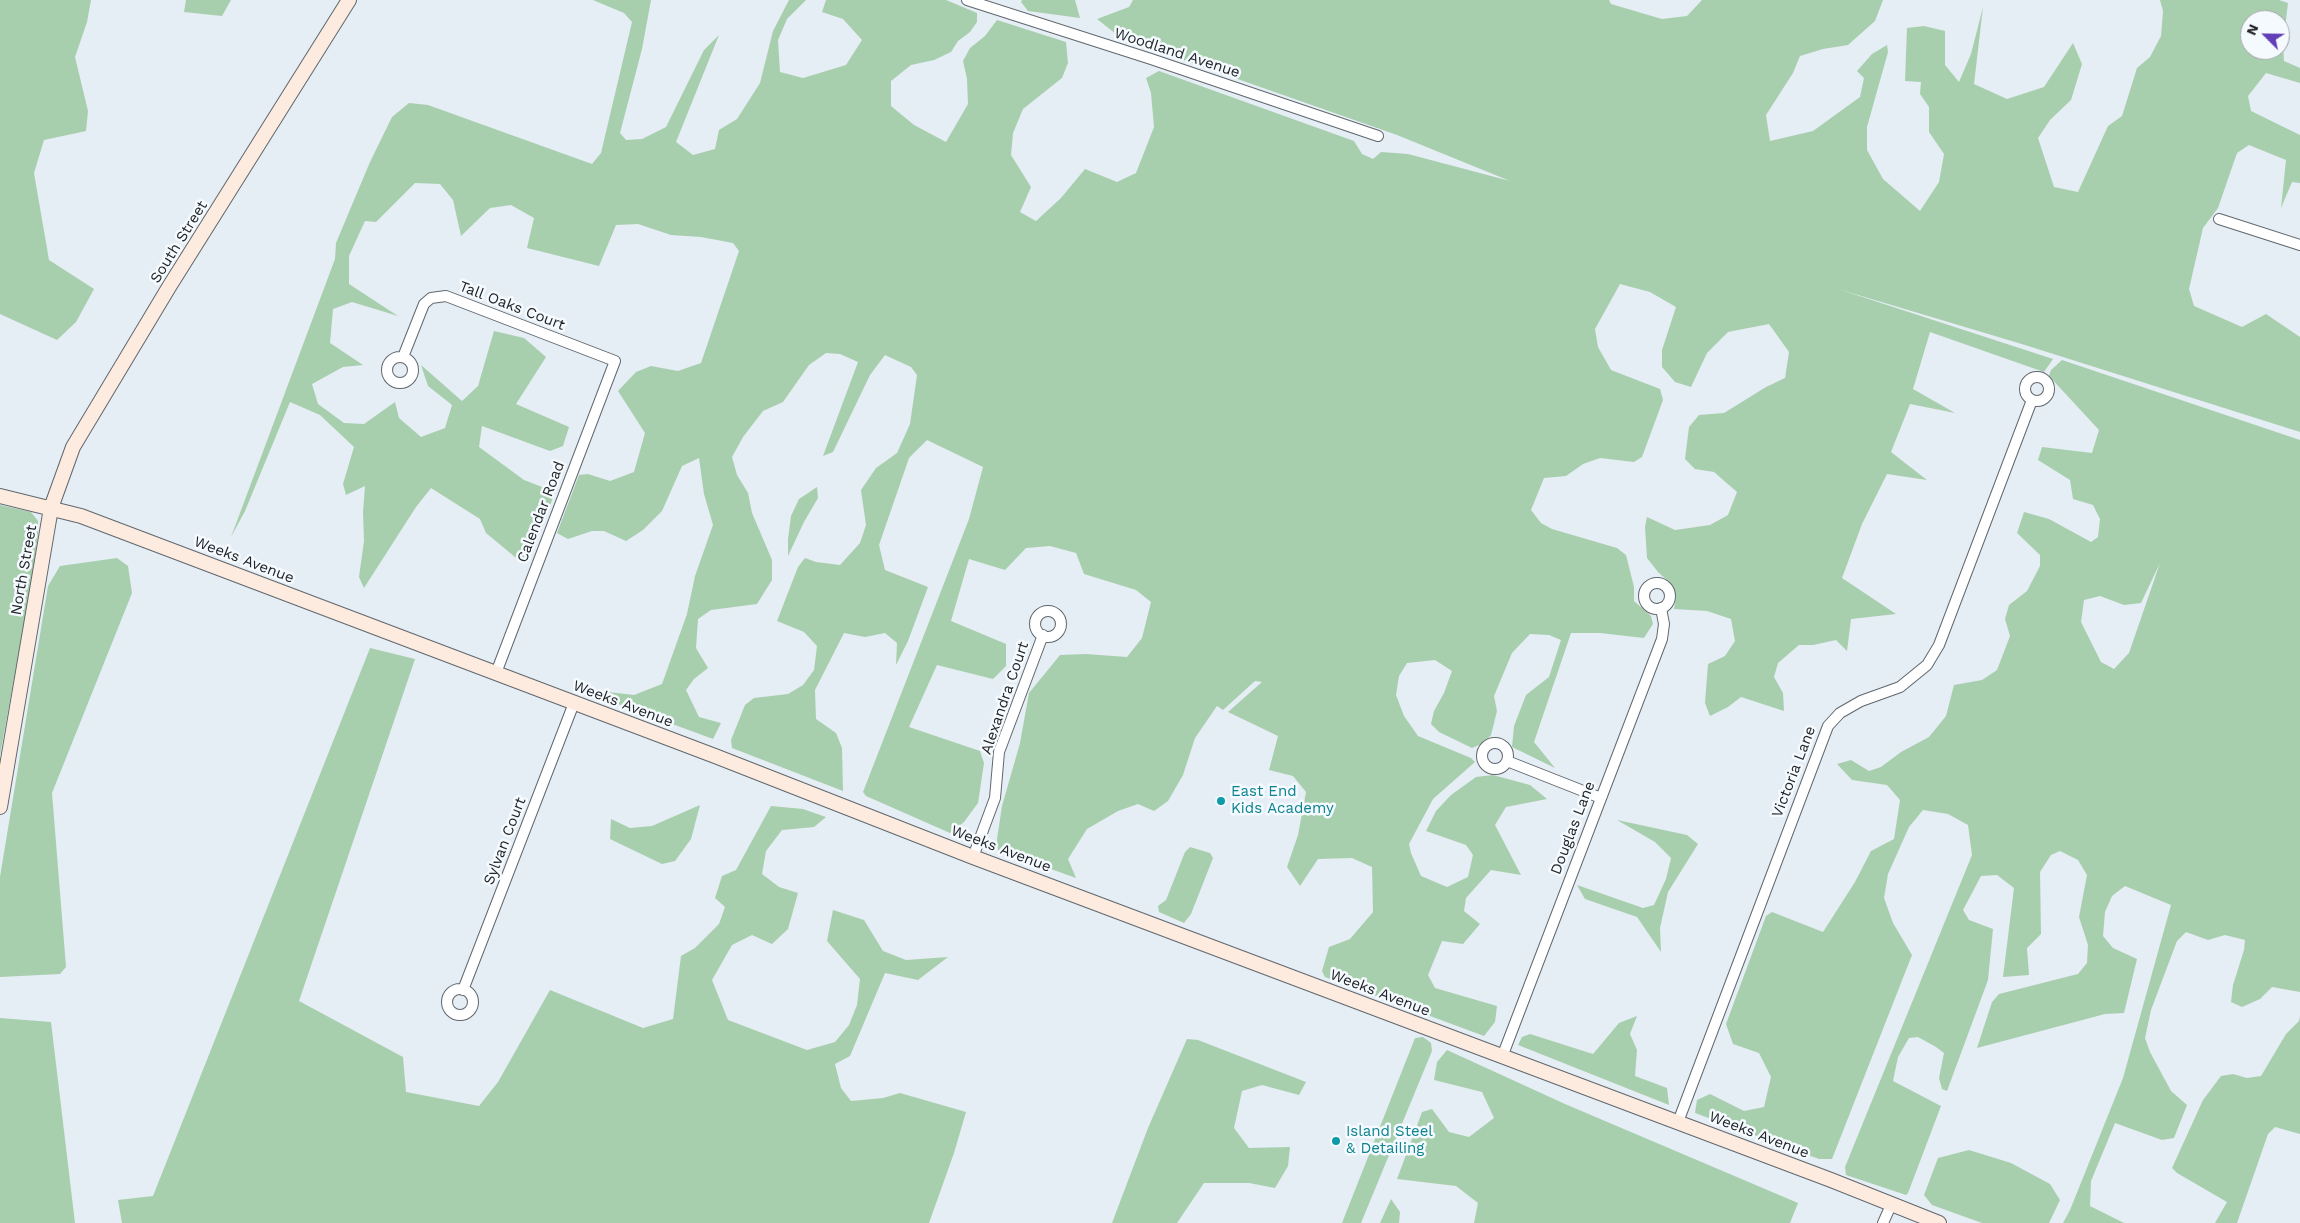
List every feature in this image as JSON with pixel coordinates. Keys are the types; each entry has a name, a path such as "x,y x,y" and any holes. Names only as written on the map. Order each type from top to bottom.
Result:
{"street":[{"name":"South Street","path":"51,508 73,447 87,421 349,0"},
{"name":"Woodland Avenue","path":"967,0 1151,59 1378,136"},
{"path":"2219,219 2300,245"},
{"name":"Tall Oaks Court","path":"403,357 424,304 431,298 446,296 615,361"},
{"name":"Calendar Road","path":"496,673 615,361"},
{"name":"Victoria Lane","path":"1678,1122 1828,726 1840,713 1861,701 1900,687 1927,665 1939,645 2032,400"},
{"name":"North Street","path":"0,496 51,508 0,807"},
{"name":"Weeks Avenue","path":"51,508 81,516 496,673 974,857 1678,1122 1940,1223"},
{"name":"Douglas Lane","path":"1502,1057 1662,639 1664,624 1661,608"},
{"name":"Alexandra Court","path":"974,857 995,798 999,752 1043,635"},
{"name":"Sylvan Court","path":"463,990 574,703"},
{"path":"1507,761 1601,798"},
{"path":"1883,1223 1890,1205"}],"green space":[{"path":"0,0 91,0 87,22 75,57 88,111 86,131 44,140 34,173 49,260 94,289 76,322 57,340 0,314"},
{"path":"186,0 231,0 222,16 184,12"},
{"path":"593,0 651,0 642,49 620,133 626,140 642,139 666,127 704,50 719,35 676,142 693,155 715,149 719,130 737,119 760,83 773,31 789,0 806,0 787,19 778,40 780,72 803,78 846,65 862,40 843,19 822,12 826,0 946,0 977,13 977,22 970,32 958,41 951,52 934,60 911,65 891,81 891,106 914,125 946,142 968,104 967,79 963,61 970,48 985,36 997,20 1066,42 1068,63 1062,78 1023,109 1013,133 1011,155 1031,187 1020,212 1036,221 1061,198 1085,169 1117,182 1136,173 1154,127 1151,93 1146,78 1159,71 1354,141 1362,154 1373,159 1381,152 1408,154 1510,181 1397,135 1121,38 1097,19 1129,7 1133,0 1609,0 1611,4 1662,19 1687,16 1702,0 1883,0 1875,21 1848,45 1823,49 1800,56 1793,73 1766,115 1770,141 1813,131 1860,97 1864,78 1857,71 1872,54 1887,45 1888,52 1867,127 1867,150 1883,179 1920,211 1939,182 1944,154 1929,132 1929,107 1920,94 1921,82 1905,81 1907,28 1924,26 1945,31 1945,65 1959,82 1971,54 1983,7 1974,84 2007,99 2044,87 2073,43 2082,64 2071,100 2050,120 2038,138 2054,187 2078,192 2108,126 2122,116 2137,68 2150,57 2161,36 2163,11 2160,0 2279,0 2288,3 2287,10 2240,10 2240,60 2284,60 2300,68 2300,83 2266,73 2248,96 2251,111 2300,135 2300,183 2292,182 2281,208 2286,160 2249,145 2237,153 2218,208 2203,228 2189,289 2194,306 2242,327 2266,314 2300,337 2300,432 2025,345 1838,289 2053,359 2044,372 1930,332 1913,389 1955,413 1910,404 1891,452 1927,480 1887,474 1862,524 1842,578 1896,614 1851,619 1847,651 1836,640 1813,645 1799,645 1778,663 1774,677 1783,693 1784,711 1741,697 1728,707 1710,716 1705,703 1708,664 1725,656 1735,641 1731,619 1707,611 1674,609 1676,596 1670,583 1647,558 1645,527 1647,517 1675,530 1710,525 1728,515 1737,492 1714,472 1695,469 1685,459 1689,427 1699,415 1724,413 1766,387 1785,378 1789,352 1769,324 1728,332 1707,353 1691,387 1675,382 1662,367 1662,350 1676,307 1650,292 1620,284 1595,329 1598,347 1611,370 1660,389 1663,400 1642,457 1634,462 1600,458 1583,464 1566,476 1544,478 1531,510 1541,523 1552,529 1617,548 1626,555 1634,587 1634,601 1651,616 1653,624 1644,638 1600,633 1571,633 1534,742 1555,768 1512,747 1514,726 1526,695 1549,677 1561,640 1549,635 1530,634 1512,653 1494,696 1497,711 1491,735 1484,743 1472,748 1439,732 1431,724 1434,711 1444,693 1452,671 1435,660 1407,663 1399,676 1396,695 1404,716 1418,736 1471,758 1475,762 1433,799 1409,844 1421,876 1447,887 1468,877 1473,855 1466,845 1426,831 1436,811 1451,795 1476,777 1493,775 1530,785 1547,799 1506,807 1495,825 1521,875 1491,870 1466,898 1464,911 1480,924 1463,944 1442,941 1428,975 1435,988 1497,1006 1495,1022 1484,1036 1325,977 1322,971 1329,947 1350,939 1373,912 1372,867 1352,858 1318,859 1300,886 1287,867 1298,835 1306,792 1293,776 1269,770 1278,736 1228,712 1262,682 1255,681 1223,710 1217,706 1195,738 1183,775 1168,801 1154,811 1138,804 1118,811 1087,829 1068,859 1076,878 998,850 997,839 1002,806 1020,743 1029,693 1060,655 1086,654 1127,657 1142,638 1151,602 1136,590 1084,574 1076,553 1050,546 1026,548 1005,570 969,559 951,621 1006,644 1006,666 993,679 937,665 909,727 980,751 984,763 978,803 964,822 950,833 866,796 863,792 969,519 983,467 927,440 909,458 879,545 885,570 928,587 908,641 896,665 897,643 885,633 865,637 844,633 815,690 816,719 836,733 842,748 843,791 732,748 731,740 745,705 754,698 788,694 803,685 814,670 817,646 804,632 777,621 798,567 805,558 816,562 840,565 860,543 866,525 861,490 876,468 897,453 910,424 917,375 911,367 885,355 870,375 833,452 823,456 858,362 840,354 826,353 809,365 783,402 763,411 743,437 732,457 737,475 748,493 752,513 772,560 772,580 757,604 711,610 698,619 696,648 708,668 694,679 686,690 699,717 721,723 713,739 596,696 600,691 634,695 662,684 687,614 695,576 713,525 704,494 699,458 682,466 662,511 643,530 626,541 604,531 592,531 568,539 557,533 579,475 588,474 610,481 634,472 645,433 618,391 636,372 651,366 678,371 701,363 739,251 733,243 701,237 671,235 638,224 616,225 599,266 527,248 534,218 511,205 490,208 461,236 453,200 440,184 415,183 376,222 365,221 349,256 349,284 398,316 352,302 333,309 330,343 363,365 343,367 312,384 318,404 344,423 364,424 395,402 399,418 421,437 445,428 452,405 428,386 421,365 462,401 478,386 494,331 524,338 546,357 516,404 569,427 563,446 550,451 482,426 479,447 524,480 555,492 540,533 521,562 486,533 480,519 431,488 416,507 364,588 359,577 364,541 363,512 365,486 346,495 343,484 354,447 320,415 290,402 245,511 231,537 335,259 336,243 370,162 392,117 409,103 428,105 592,164 601,153 632,22 624,13"},
{"path":"1022,0 1075,0 1080,18 1028,11 1021,2"},
{"path":"2062,360 2300,440 2300,992 2272,987 2260,999 2242,1007 2231,1002 2233,985 2244,950 2245,940 2225,935 2208,940 2186,932 2177,941 2151,1010 2145,1038 2150,1052 2171,1091 2187,1105 2174,1138 2162,1140 2115,1123 2091,1181 2090,1206 2124,1223 2063,1223 2123,1078 2171,905 2125,886 2112,896 2105,912 2103,936 2113,948 2137,959 2124,1013 2105,1014 1977,1048 1992,1002 1999,994 2078,974 2087,963 2088,945 2079,917 2087,875 2078,860 2060,851 2051,855 2040,872 2041,934 2027,948 2029,975 2003,977 2014,888 1997,875 1981,876 1963,910 1969,920 1993,929 1988,980 1947,1091 1942,1089 1939,1078 1944,1053 1936,1047 1918,1037 1909,1038 1898,1057 1893,1081 1941,1106 1908,1193 1906,1195 1846,1175 1845,1167 1972,855 1968,825 1948,814 1923,810 1909,827 1888,874 1884,898 1893,923 1912,955 1832,1159 1819,1159 1695,1113 1697,1100 1710,1094 1744,1111 1764,1107 1771,1077 1759,1053 1733,1044 1726,1024 1766,916 1772,912 1823,932 1855,882 1871,851 1894,839 1900,800 1887,785 1852,780 1837,764 1851,760 1869,771 1881,767 1901,752 1929,737 1946,716 1954,685 1982,680 1997,670 2010,636 2005,619 2009,605 2027,591 2040,566 2040,555 2017,533 2024,512 2049,519 2091,542 2098,537 2100,519 2093,505 2073,499 2070,480 2038,460 2042,447 2092,453 2099,430 2049,376 2051,370","holes":["2160,563 2129,653 2114,669 2101,662 2081,622 2084,600 2100,596 2124,605 2141,603"]},
{"path":"817,487 818,498 788,556 791,516 799,499"},
{"path":"0,505 31,512 38,521 38,535 29,597 0,755"},
{"path":"117,558 128,566 132,593 52,793 66,967 60,974 0,977 0,877 48,586 60,566"},
{"path":"370,648 415,659 299,1001 403,1057 406,1092 479,1106 498,1082 550,990 643,1028 673,1019 681,956 695,948 719,924 725,907 715,898 722,876 736,870 771,806 803,809 826,817 814,827 782,830 766,851 762,874 779,887 798,893 788,929 772,944 752,935 732,945 712,980 728,1020 807,1050 835,1042 849,1025 857,1005 860,979 827,941 833,910 864,920 883,951 906,960 948,957 918,980 885,973 850,1056 835,1064 841,1088 851,1101 883,1098 900,1093 966,1112 954,1153 929,1223 122,1223 118,1200 153,1196"},
{"path":"700,805 691,839 675,861 662,864 610,839 611,819 630,828 652,826"},
{"path":"1617,820 1687,835 1698,844 1668,892 1660,928 1661,952 1637,917 1585,899 1577,885 1643,908 1654,905 1666,879 1671,858 1655,842"},
{"path":"1190,847 1210,853 1213,858 1191,914 1184,923 1159,912 1158,906 1166,900 1185,852"},
{"path":"1637,1016 1630,1034 1637,1050 1635,1076 1667,1088 1669,1105 1518,1045 1522,1037 1530,1034 1593,1054 1619,1023"},
{"path":"2300,1016 2300,1134 2275,1127 2268,1134 2237,1223 2215,1223 2227,1202 2177,1173 2172,1168 2203,1100 2221,1076 2233,1074 2247,1078 2261,1076 2286,1034 2299,1021"},
{"path":"0,1018 51,1022 75,1223 0,1223"},
{"path":"1423,1037 1431,1043 1432,1051 1361,1223 1342,1223 1415,1038"},
{"path":"1187,1039 1198,1040 1306,1082 1299,1095 1262,1085 1242,1091 1234,1128 1249,1148 1290,1147 1288,1166 1275,1188 1249,1183 1204,1183 1177,1223 1112,1223 1148,1128"},
{"path":"1447,1050 1565,1104 1798,1203 1790,1223 1474,1223 1478,1203 1456,1186 1397,1179 1422,1112 1432,1109 1449,1132 1469,1137 1494,1118 1482,1092 1434,1080 1437,1062"},
{"path":"1969,1150 2011,1163 2050,1184 2060,1200 2049,1223 1982,1223 1932,1205 1924,1195 1938,1158"},
{"path":"1391,1199 1400,1212 1399,1223 1380,1223"}],"place":[{"name":"East End Kids Academy","path":"1221,801"},
{"name":"Island Steel & Detailing","path":"1336,1141"}]}
